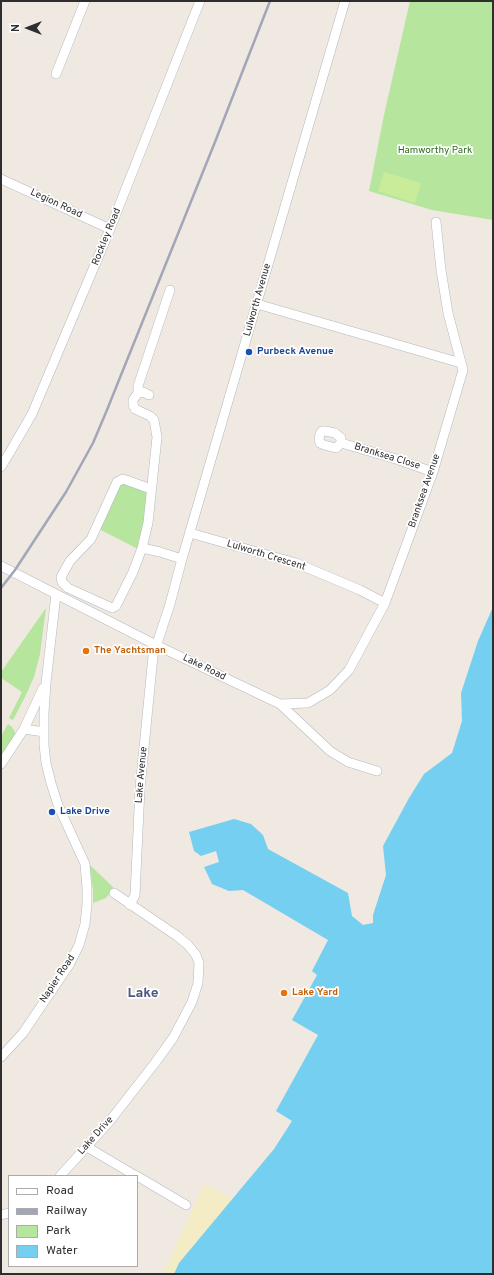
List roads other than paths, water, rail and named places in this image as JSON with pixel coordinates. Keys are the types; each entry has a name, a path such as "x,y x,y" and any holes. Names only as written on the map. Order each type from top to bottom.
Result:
{"street":[{"path":"56,74 85,1"},
{"name":"Rockley Road","path":"1,466 32,414 110,229 200,1"},
{"name":"Lulworth Avenue","path":"156,645 170,604 345,1"},
{"name":"Legion Road","path":"1,179 110,229"},
{"name":"Branksea Avenue","path":"280,704 308,703 330,690 348,670 384,602 433,472 463,370 447,306 441,270 436,222"},
{"path":"151,489 126,480 117,482 91,539 70,561 61,577 62,582 68,588 112,608 116,606 133,572 142,548 148,524 157,437 156,425 152,418 134,407 133,400 138,393 138,386 170,290"},
{"path":"257,304 461,363"},
{"path":"138,393 143,392 149,395"},
{"name":"Branksea Close","path":"341,443 393,458 433,472"},
{"name":"Lulworth Crescent","path":"190,533 296,563 360,590 384,602"},
{"path":"142,548 182,559"},
{"name":"Lake Road","path":"1,566 156,645 280,704 330,751 348,762 377,771"},
{"path":"24,729 44,732 46,684 56,594"},
{"name":"Lake Avenue","path":"130,905 135,895 140,788 153,656 156,645"},
{"path":"1,764 24,729 46,684"},
{"name":"Napier Road","path":"1,1057 23,1032 69,965 79,945 85,924 88,904 85,864 58,805 51,783 46,763 44,732"},
{"name":"Lake Drive","path":"61,1175 122,1107 173,1038 192,1002 198,983 199,962 196,954 188,945 114,894"},
{"path":"87,1147 135,1175"},
{"path":"138,1177 186,1205"}],"water":[{"path":"493,607 493,1274 174,1274 179,1263 274,1149 292,1121 276,1111 318,1035 292,1020 317,975 312,971 328,940 243,890 229,891 212,884 204,867 219,862 216,851 201,856 194,851 189,832 234,819 251,824 263,835 268,849 348,893 352,916 363,925 373,923 373,915 386,875 383,846 424,774 452,753 462,721 461,693 478,641"}],"railway":[{"path":"1,588 15,570 66,492 93,443 215,142 270,1"}],"place":[{"name":"Purbeck Avenue","path":"249,352"},
{"name":"The Yachtsman","path":"86,651"},
{"name":"Lake Drive","path":"52,812"},
{"name":"Lake Yard","path":"284,993"}],"district":[{"name":"Lake","path":"143,994"}],"park label":[{"name":"Hamworthy Park","path":"435,151"}]}
